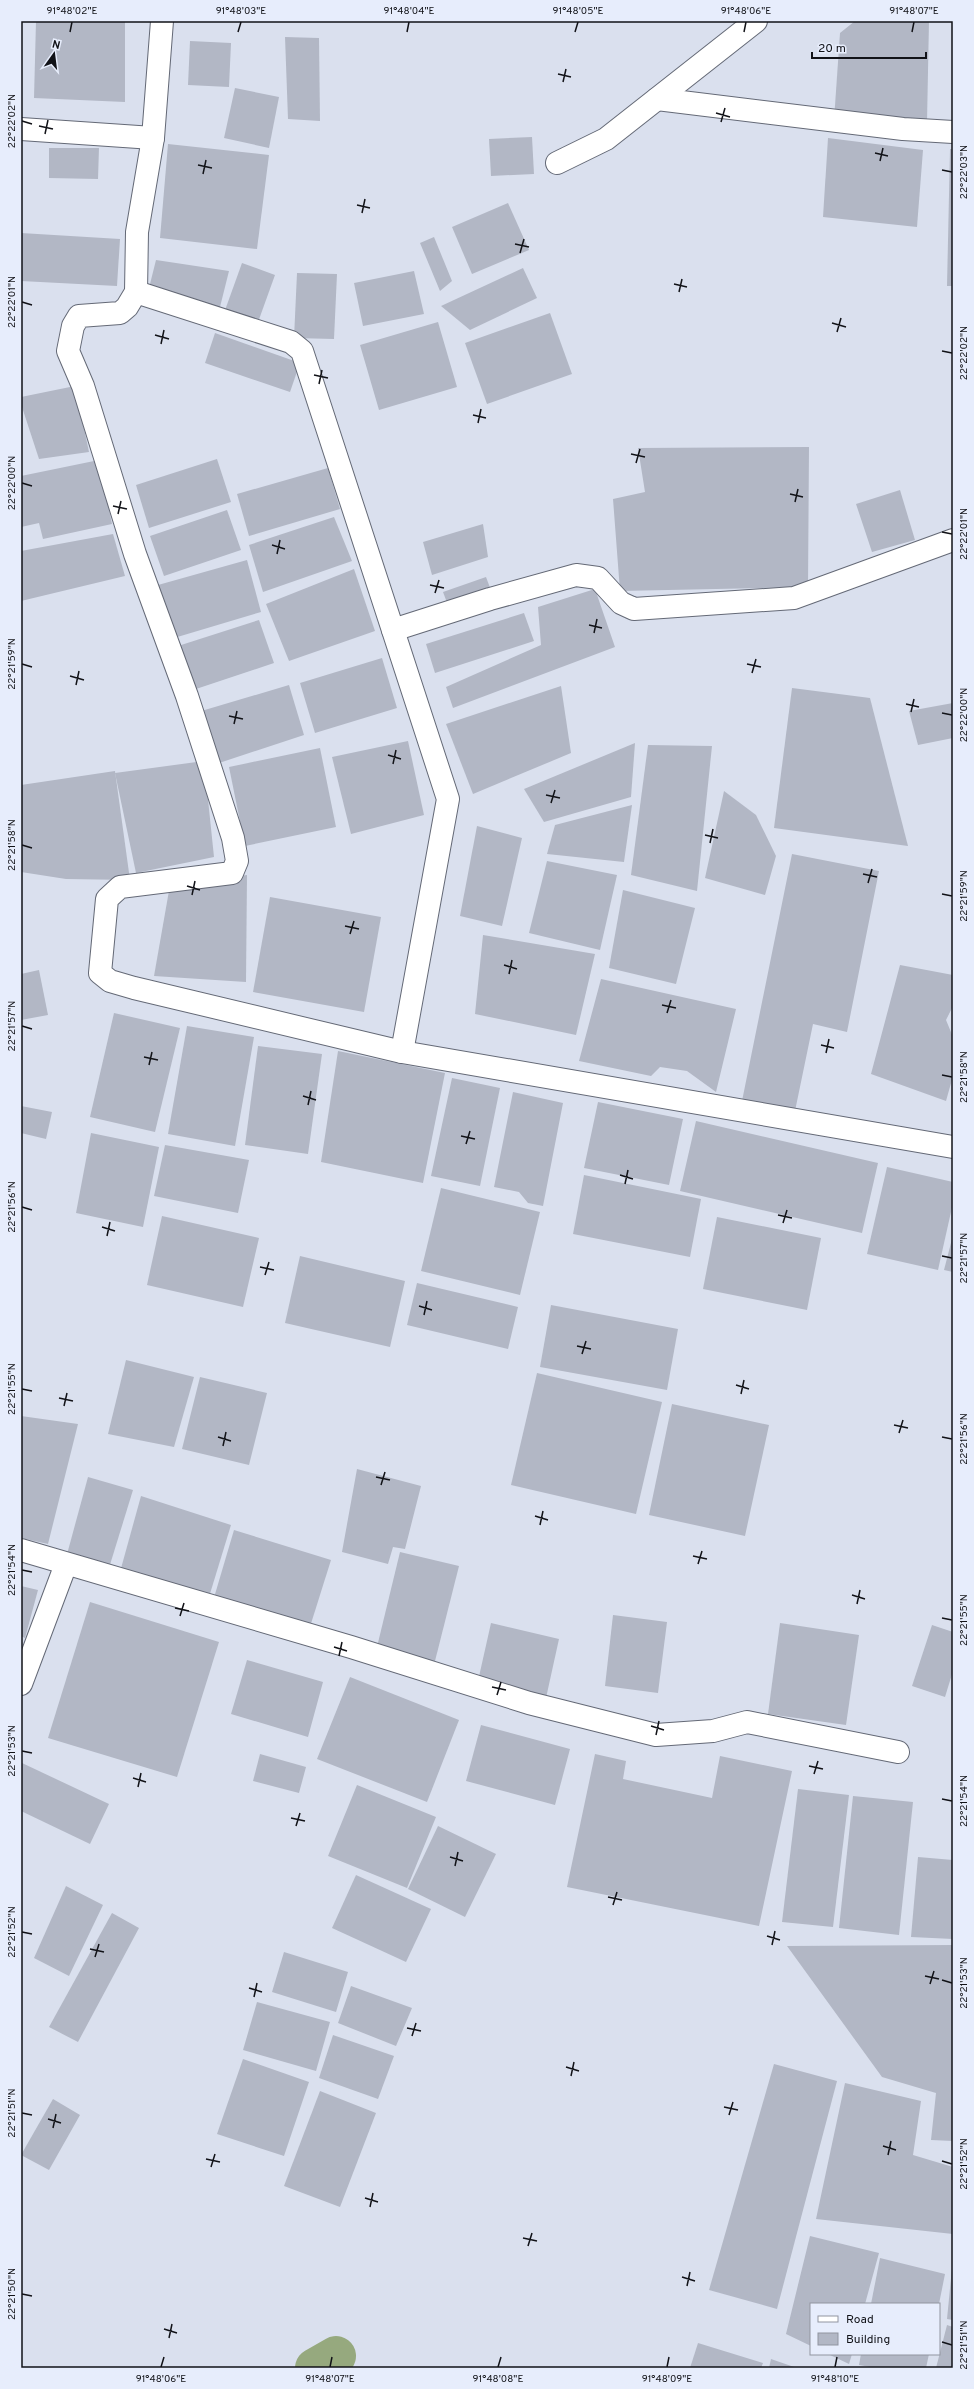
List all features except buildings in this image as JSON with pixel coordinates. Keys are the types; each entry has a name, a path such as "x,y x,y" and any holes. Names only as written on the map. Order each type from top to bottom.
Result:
{"street":[{"path":"162,21 153,138 138,232 136,292 127,307 120,313 79,316 73,326 68,351 83,386 135,554 186,696 233,838 238,861 232,873 120,887 107,899 100,973 110,981 134,988 402,1052 953,1147"},
{"path":"557,163 606,139 756,21"},
{"path":"657,99 903,129 953,132"},
{"path":"21,129 153,138"},
{"path":"136,292 291,342 302,351 448,799 402,1052"},
{"path":"393,630 490,598 576,575 598,578 622,602 634,609 794,598 953,540"},
{"path":"21,1550 351,1647 529,1703 656,1735 713,1731 747,1722 898,1752"},
{"path":"21,1684 66,1564"}],"waterway":[{"path":"315,2368 336,2356"}]}
